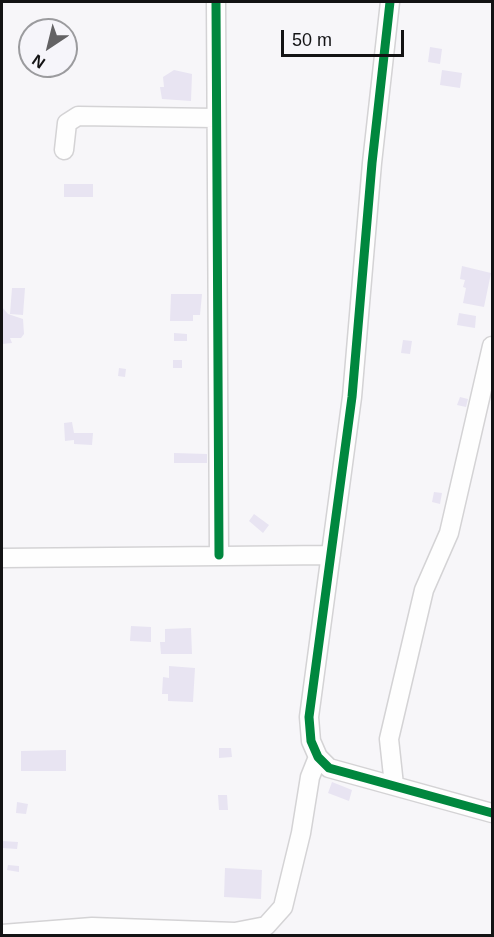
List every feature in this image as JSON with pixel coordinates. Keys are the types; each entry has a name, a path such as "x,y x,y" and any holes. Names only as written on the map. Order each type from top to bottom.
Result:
{"street":[{"path":"216,2 219,555"},
{"path":"390,2 372,163 352,396 309,717 311,741 318,757 329,768 492,813"},
{"path":"64,150 67,123 78,116 215,118"},
{"path":"394,785 389,739 424,591 449,533 492,346"},
{"path":"2,558 331,555"},
{"path":"2,934 235,932 266,926 283,907 301,833 310,777 318,757"}],"building":[{"path":"430,47 442,49 440,64 428,62"},
{"path":"174,70 192,74 191,101 162,99 160,87 164,87 163,77"},
{"path":"442,70 462,73 460,88 440,85"},
{"path":"64,184 93,184 93,197 64,197"},
{"path":"462,266 491,273 484,307 463,303 466,288 463,287 465,280 460,279"},
{"path":"12,288 25,288 23,315 10,314"},
{"path":"171,294 202,294 200,315 193,315 193,321 170,321"},
{"path":"2,307 8,314 23,319 24,334 21,338 10,338 12,343 2,344"},
{"path":"459,313 476,316 475,328 457,325"},
{"path":"174,333 187,334 187,341 174,341"},
{"path":"403,340 412,341 410,354 401,353"},
{"path":"173,360 182,360 182,368 173,368"},
{"path":"119,368 126,369 125,377 118,376"},
{"path":"460,397 468,399 466,407 457,405"},
{"path":"72,422 74,433 93,433 92,445 74,444 74,440 65,441 64,423"},
{"path":"174,453 207,454 207,463 174,463"},
{"path":"434,492 442,493 440,504 432,502"},
{"path":"254,514 269,525 263,533 249,521"},
{"path":"131,626 151,627 151,642 130,641"},
{"path":"191,628 192,654 161,654 160,642 165,642 165,629"},
{"path":"169,666 195,668 193,702 168,701 168,694 162,694 163,677 169,678"},
{"path":"219,748 231,748 232,757 219,758"},
{"path":"66,750 66,771 21,771 21,751"},
{"path":"332,782 352,790 349,801 328,793"},
{"path":"218,795 227,795 228,810 219,810"},
{"path":"17,802 28,804 26,814 16,813"},
{"path":"2,841 18,842 17,849 2,848"},
{"path":"8,865 19,866 19,872 7,870"},
{"path":"225,868 262,870 261,899 224,897"}],"cycle path":[{"path":"216,2 219,555"},
{"path":"390,2 372,163 352,397 309,717 311,741 318,757 329,768 492,813"}]}
